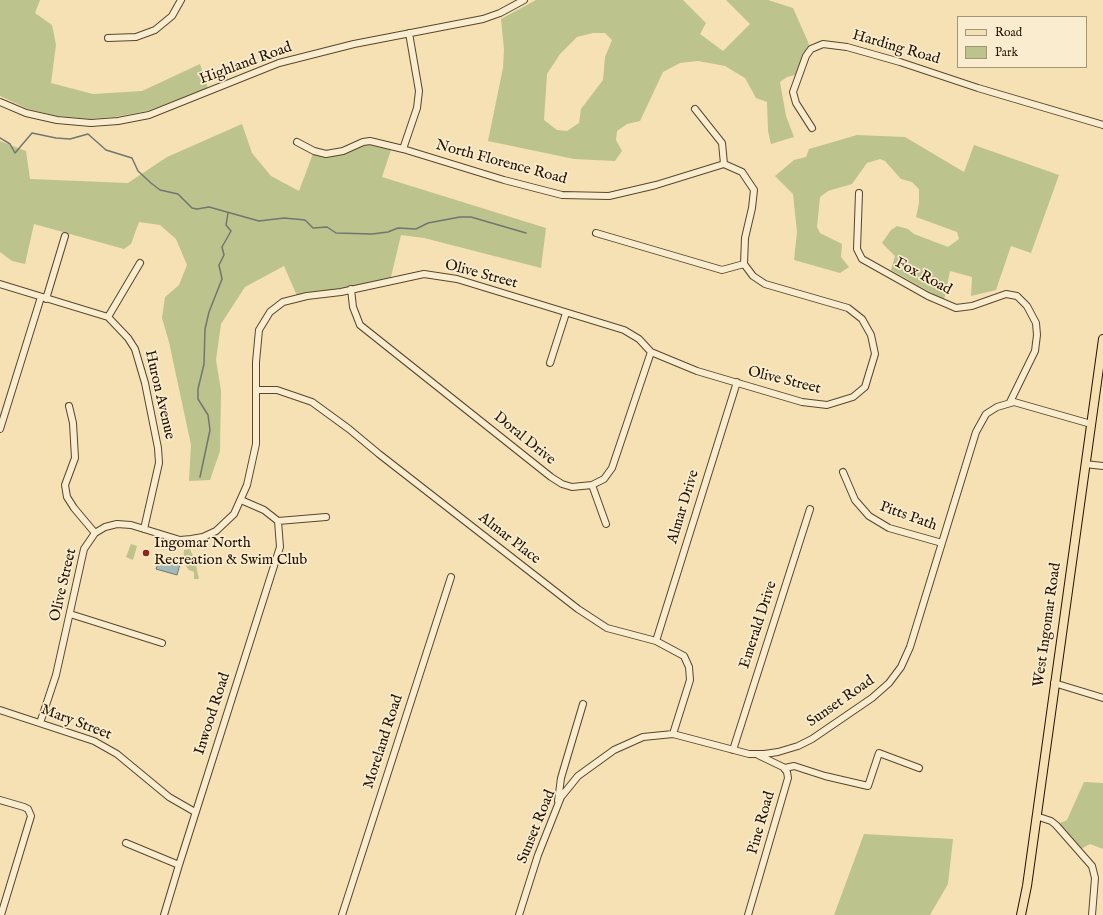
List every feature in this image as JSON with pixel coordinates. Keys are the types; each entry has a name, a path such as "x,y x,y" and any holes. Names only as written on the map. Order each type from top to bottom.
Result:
{"main road":[{"name":"West Ingomar Road","path":"1021,915 1027,886 1103,339"}],"street":[{"path":"108,38 136,37 151,32 165,23 172,16 181,0"},
{"name":"Highland Road","path":"0,102 26,113 57,120 89,123 118,121 149,115 279,63 354,44 483,19 500,13 524,0"},
{"path":"403,149 417,108 419,95 409,33"},
{"name":"Harding Road","path":"812,128 796,103 793,92 806,56 811,49 823,44 847,47 900,62 978,88 1103,125"},
{"path":"596,233 722,270 744,264 745,238 752,208 754,190 742,172 724,164 722,142 695,108"},
{"name":"North Florence Road","path":"297,142 314,151 326,154 343,151 363,142 370,141 403,149 504,180 562,195 609,196 656,185 724,164"},
{"name":"Fox Road","path":"859,193 858,249 862,258 866,262 928,296 956,308 972,306 1006,294 1017,296 1027,306 1036,323 1036,351 1010,402"},
{"path":"0,429 65,236"},
{"path":"108,317 140,263"},
{"name":"Olive Street","path":"40,723 56,675 84,549 95,533 105,527 117,524 131,525 180,540 203,537 216,531 226,523 241,500 256,444 256,362 258,330 270,312 283,302 424,274 457,279 624,330 639,339 651,352 697,370 802,402 827,405 853,397 865,387 875,354 871,335 862,319 848,308 765,284 753,276 744,264"},
{"name":"Huron Avenue","path":"0,284 108,317 128,338 135,349 145,383 158,448 159,463 144,529"},
{"name":"Doral Drive","path":"351,289 353,307 360,325 551,477 562,484 572,487 592,485"},
{"path":"550,363 566,313"},
{"path":"606,524 592,485 604,478 612,468 651,352"},
{"name":"Almar Drive","path":"656,641 737,382"},
{"name":"Almar Place","path":"257,390 277,390 312,402 349,429 506,554 578,609 607,628 656,641 684,656 689,667 690,680 673,734"},
{"path":"1010,402 1091,424"},
{"name":"Sunset Road","path":"519,915 557,804 578,776 619,747 643,737 673,734 733,750 757,754 778,752 805,742 872,698 894,677 904,661 912,643 978,424 991,411 1010,402"},
{"path":"69,406 73,423 75,458 65,485 68,497 74,508 95,533"},
{"path":"1085,464 1103,466"},
{"name":"Pitts Path","path":"843,472 855,500 869,516 889,528 942,543"},
{"path":"241,500 264,510 278,521 326,517"},
{"name":"Emerald Drive","path":"733,750 810,509"},
{"name":"Inwood Road","path":"164,915 178,865 280,547 278,521"},
{"name":"Moreland Road","path":"342,915 451,577"},
{"path":"70,614 162,643"},
{"path":"1054,683 1103,698"},
{"path":"557,804 561,778 583,704"},
{"name":"Mary Street","path":"0,710 94,741 118,754 169,797 195,812"},
{"path":"757,754 785,768 794,766 825,776 868,786 879,753 919,768"},
{"name":"Pine Road","path":"748,915 787,782 788,775 785,768"},
{"path":"0,800 28,809 31,816 31,821 1,915"},
{"path":"1036,816 1051,821 1056,825 1092,866 1095,878 1092,915"},
{"path":"126,843 178,865"}],"green space":[{"path":"0,0 40,0 35,13 52,25 56,45 51,83 93,94 142,91 200,64 208,88 147,111 114,117 89,119 57,116 28,109 0,96"},
{"path":"536,0 683,0 706,23 700,34 723,51 750,24 726,0 768,0 793,8 809,44 795,75 787,77 780,82 786,116 794,137 771,144 768,131 767,102 756,98 745,78 725,66 698,61 680,63 663,72 640,121 627,124 617,131 616,140 622,151 615,161 574,159 488,141 503,68 504,50 501,19","holes":["593,33 605,33 612,40 605,57 603,80 581,109 579,123 567,131 557,130 544,120 547,74 560,54 577,37"]},
{"path":"242,124 252,153 271,176 299,191 314,151 326,154 363,142 392,147 382,177 546,228 541,268 424,238 401,235 390,281 298,298 284,266 245,287 221,324 216,360 221,391 220,451 210,480 189,481 191,445 169,342 162,318 165,297 179,285 187,265 176,239 160,225 139,222 131,244 124,249 34,224 25,264 12,261 0,252 0,141 26,151 30,179 128,183 167,157"},
{"path":"857,135 905,137 964,172 974,145 1059,175 1031,253 1011,246 996,290 971,296 972,277 950,271 944,300 891,270 895,256 882,243 891,230 897,226 908,229 914,234 948,247 959,239 957,232 916,217 919,203 919,189 912,182 901,179 885,161 880,159 867,163 852,184 828,191 820,197 817,227 820,233 842,244 841,257 849,267 840,273 794,260 797,232 793,194 775,176 794,160 806,157 809,149"},
{"path":"131,544 137,546 133,560 126,557"},
{"path":"190,549 195,561 199,579 194,579 194,572 189,570 183,562 184,550"},
{"path":"1084,782 1103,783 1103,849 1090,844 1079,850 1056,825 1067,820"},
{"path":"864,834 953,839 948,884 930,915 834,915"}],"water":[{"path":"160,558 180,564 177,575 156,569"}],"waterway":[{"path":"0,138 10,144 15,153 32,133 70,139 88,134 106,150 132,158 138,171 151,183 160,190 178,194 192,208 197,209 209,207 259,221 284,218 305,220 313,228 327,227 336,233 372,234 388,232 398,228 416,229 428,223 460,217 471,217 526,233"},
{"path":"200,477 210,430 208,415 198,399 198,389 204,364 205,329 209,312 222,279 219,265 224,255 222,247 231,231 226,225 228,213"}],"place":[{"name":"Ingomar North Recreation & Swim Club","path":"146,553"}]}
